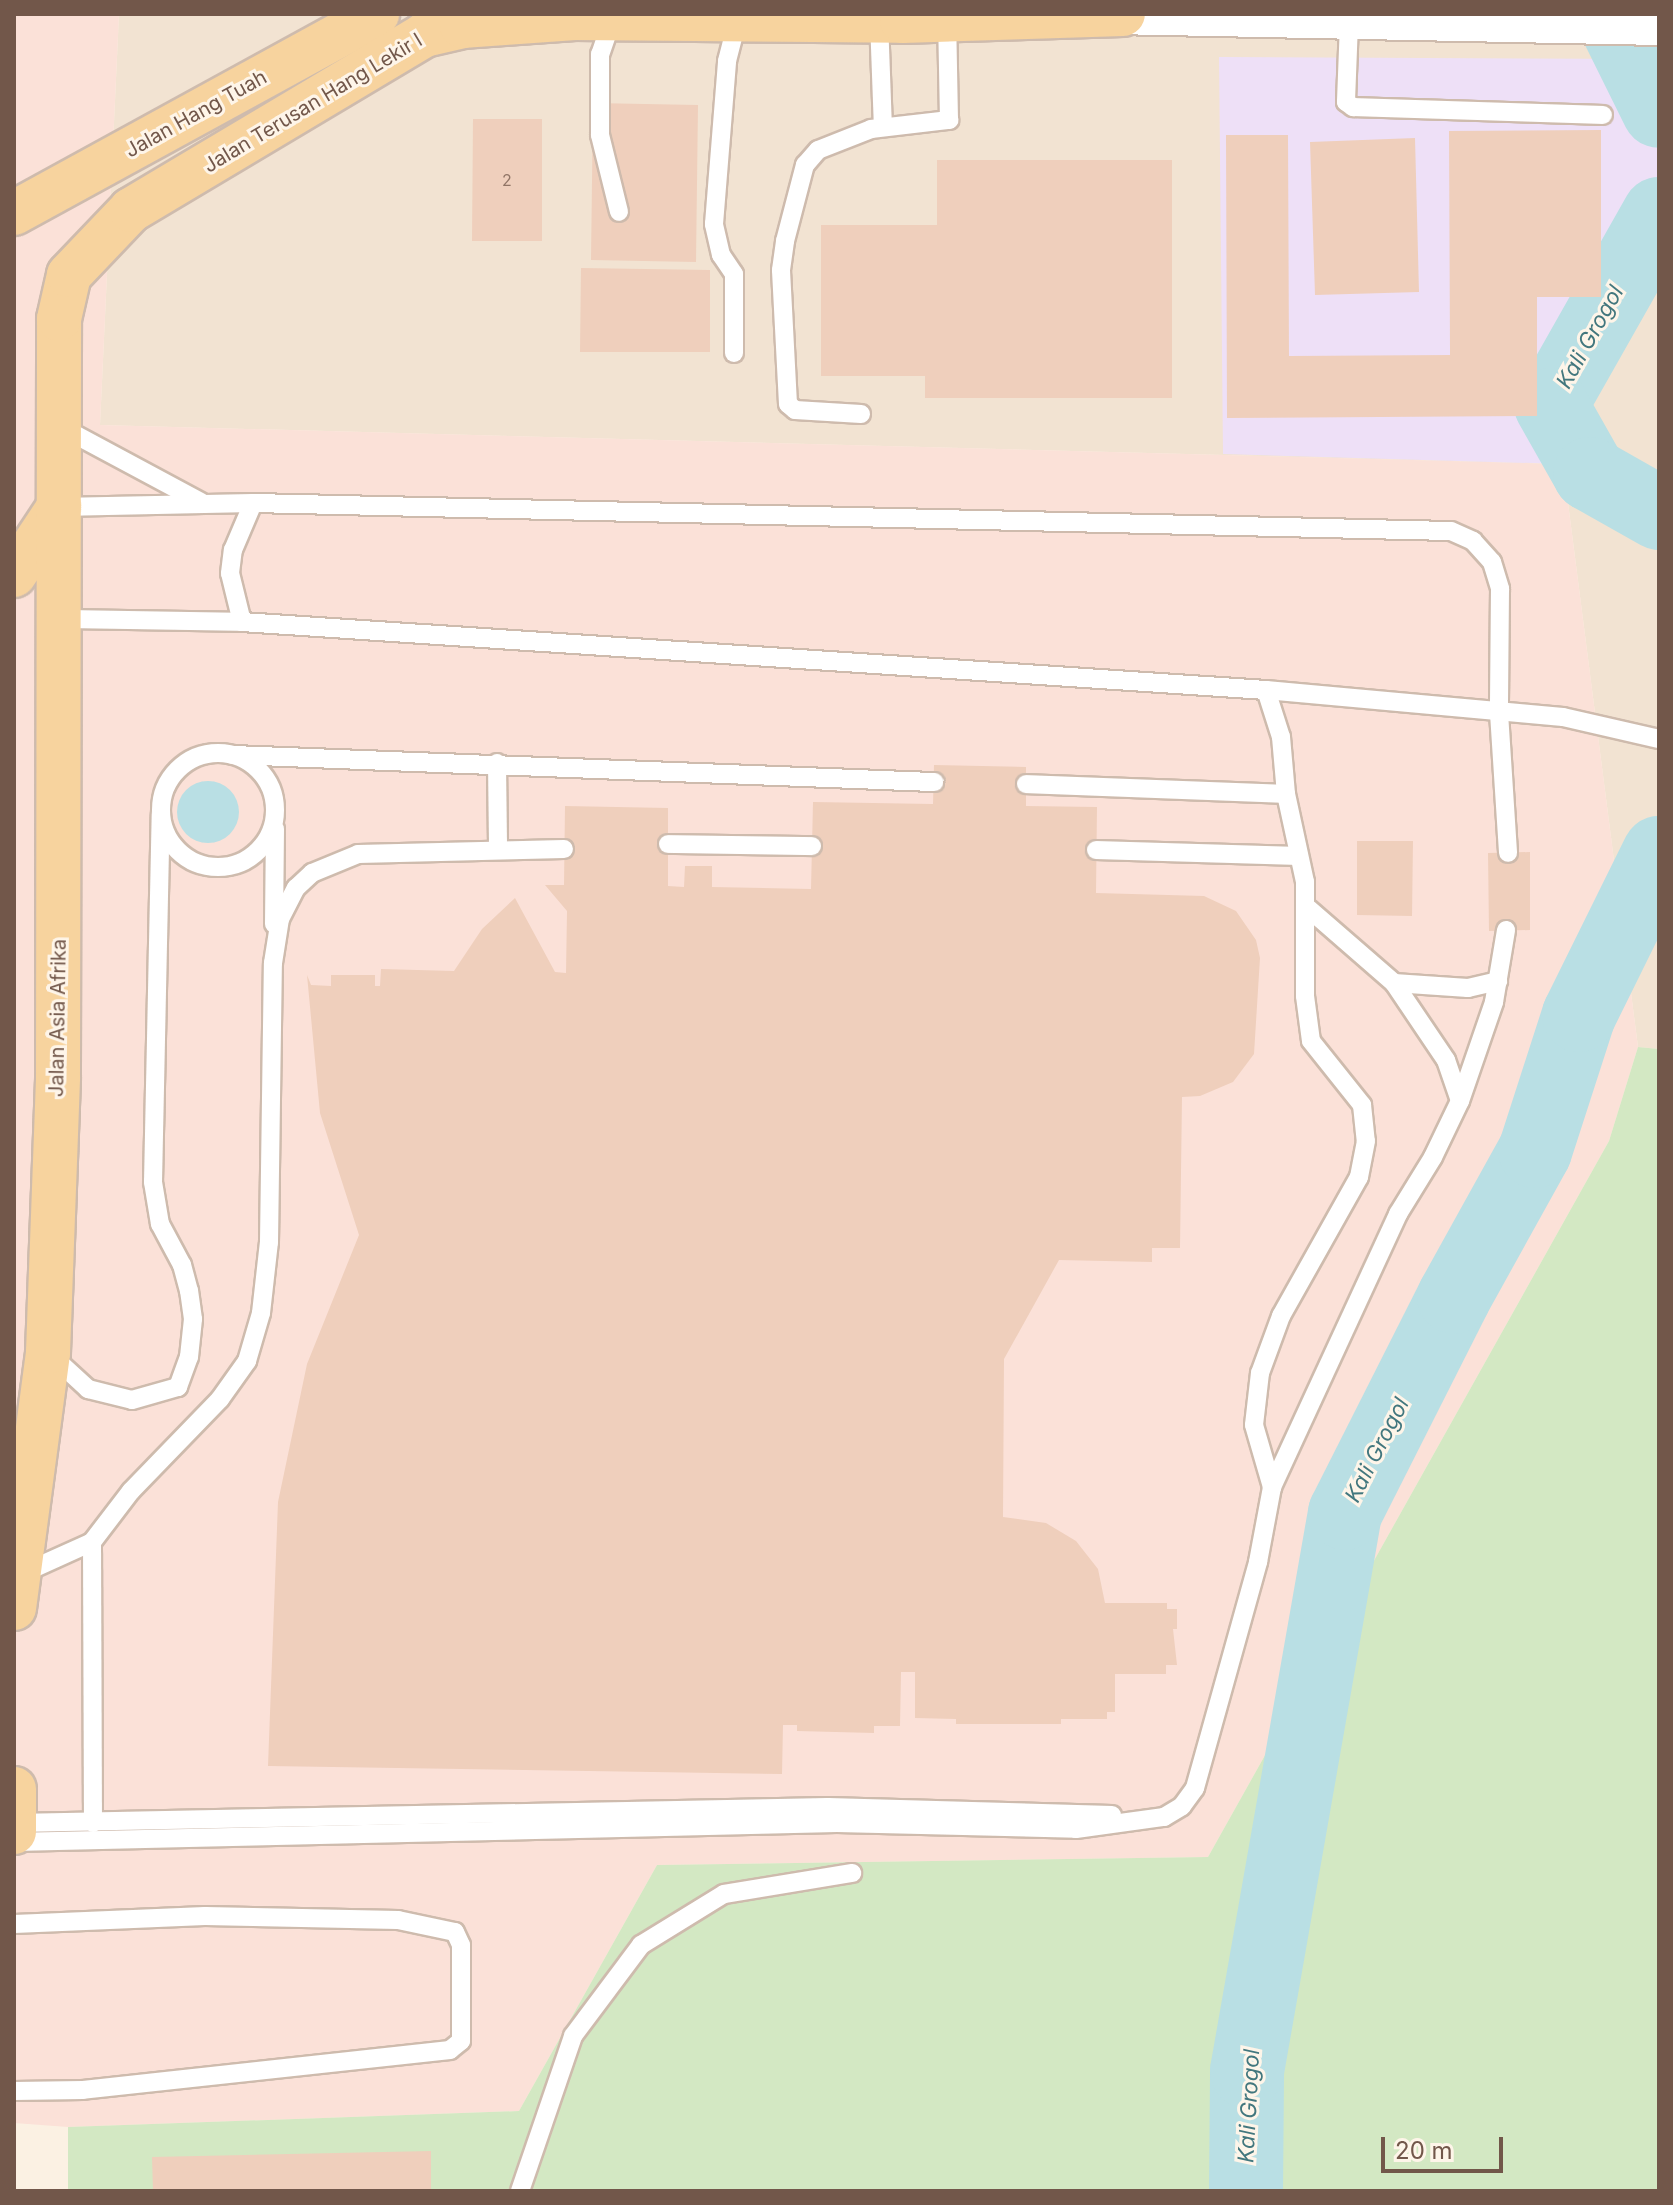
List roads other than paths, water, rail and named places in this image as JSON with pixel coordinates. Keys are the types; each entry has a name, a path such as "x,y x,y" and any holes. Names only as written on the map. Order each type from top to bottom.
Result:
{"main road":[{"name":"Jalan Hang Tuah","path":"14,213 377,14"},
{"name":"Jalan Terusan Hang Lekir I","path":"58,426 59,319 69,275 131,210 424,35 487,23 585,17 737,22 1118,15"},
{"name":"Jalan Asia Afrika","path":"15,1592 48,1352 58,1077 58,426"},
{"path":"14,575 59,507"},
{"path":"14,1789 14,1832"}],"street":[{"name":"Jalan Terusan Hang Lekir I","path":"1118,15 1653,27"}],"lane":[{"path":"585,17 600,54 600,135 619,212"},
{"path":"879,20 883,127"},
{"path":"861,414 795,410 788,404 781,270 805,165 818,150 845,135 883,127 949,120 947,20"},
{"path":"1341,20 1346,102 1353,107 1603,115"},
{"path":"734,353 734,274 705,224 727,61 737,22"},
{"path":"58,426 205,504"},
{"path":"242,622 230,573 233,550 253,503"},
{"path":"59,507 253,503 1451,531 1473,541 1492,562 1500,589 1499,713 1508,853"},
{"path":"60,619 242,622 1266,690 1563,717 1659,739"},
{"path":"1266,690 1281,737 1286,794 1309,909 1305,996 1311,1041 1362,1105 1366,1141 1359,1177 1281,1316 1260,1373 1254,1425 1272,1487"},
{"path":"48,1352 88,1389 132,1400 178,1387 189,1357 193,1319 189,1291 160,1224 153,1182 161,815 166,788 181,766 197,757 233,755 934,782"},
{"path":"15,1592 92,1542 131,1491 220,1399 247,1361 261,1313 269,1242 275,815 273,792 263,774 233,755"},
{"path":"497,763 498,850"},
{"path":"1026,784 1286,794"},
{"path":"161,815 165,833 191,860 228,866 262,847 275,815"},
{"path":"668,844 812,846"},
{"path":"273,963 280,919 296,888 332,862 358,854 564,849"},
{"path":"1096,850 1299,856"},
{"path":"1309,909 1394,983 1446,1060 1460,1101"},
{"path":"14,1842 837,1823 1076,1829 1164,1817 1182,1806 1195,1788 1258,1562 1272,1487 1398,1214 1433,1157 1460,1101 1498,981 1506,930"},
{"path":"1394,983 1468,988 1498,981"},
{"path":"92,1542 93,1823"},
{"path":"15,1823 828,1807 1164,1817"},
{"path":"520,2191 573,2036 641,1945 724,1894 852,1873"},
{"path":"14,1924 205,1916 398,1920 455,1932 461,1945 461,2041 450,2050 83,2090 14,2091"}],"water":[{"path":"208,781 220,783 230,790 237,800 237,824 230,834 220,841 208,843 196,841 186,834 179,824 177,812 179,800 186,790 196,783"}],"waterway":[{"name":"Kali Grogol","path":"1611,14 1659,111"},
{"name":"Kali Grogol","path":"1659,214 1551,405 1590,474 1659,513"},
{"name":"Kali Grogol","path":"1246,2191 1247,2071 1345,1513 1454,1297 1535,1151 1579,1015 1659,853"}]}
